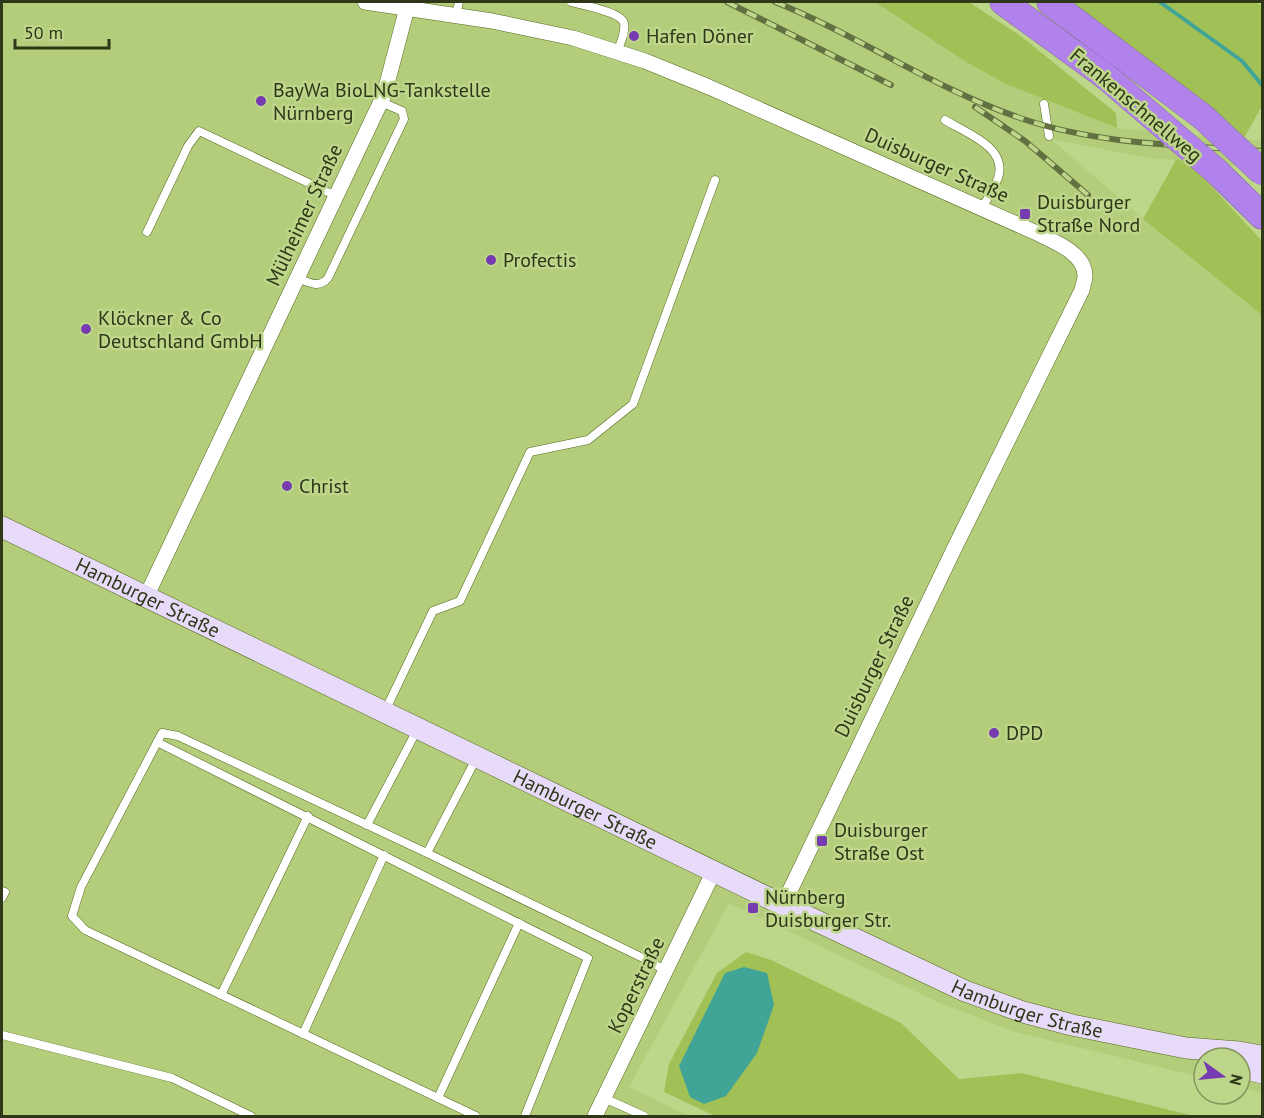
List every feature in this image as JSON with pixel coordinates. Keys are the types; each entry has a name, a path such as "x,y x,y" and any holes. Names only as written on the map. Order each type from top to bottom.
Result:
{"highway":[{"name":"Frankenschnellweg","path":"1003,2 1105,76 1215,171 1263,216"},
{"name":"Frankenschnellweg","path":"1050,2 1179,98 1263,172"}],"street":[{"name":"Duisburger Straße","path":"365,2 407,8 458,9 492,21 573,38 617,52 709,87 982,208 1039,234 1073,253 1080,262 1085,273 1082,290 783,905"},
{"name":"Mülheimer Straße","path":"146,597 381,102 407,8"},
{"name":"Hamburger Straße","path":"2,527 943,981 1006,1006 1072,1025 1186,1048 1263,1056"},
{"name":"Koperstraße","path":"596,1116 714,871"},
{"name":"Hamburger Straße","path":"1186,1048 1192,1050"}],"lane":[{"path":"571,2 618,16 624,22 624,33 617,52"},
{"path":"297,278 316,285 324,283 328,278 404,119 402,111 381,102"},
{"path":"1044,105 1049,136"},
{"path":"945,120 990,148 997,156 1000,167 998,179 982,208"},
{"path":"147,232 188,146 199,131 336,196"},
{"path":"384,712 433,611 460,601 530,452 588,440 633,404 715,180"},
{"path":"367,825 418,728"},
{"path":"476,1116 85,930 72,916 81,887 162,733 178,736 367,825 666,971"},
{"path":"157,742 588,958 525,1116"},
{"path":"427,854 478,757"},
{"path":"221,995 308,816"},
{"path":"303,1034 384,855"},
{"path":"2,891 5,892 2,898"},
{"path":"438,1098 519,923"},
{"path":"2,1035 172,1078 251,1116"},
{"path":"604,1098 644,1116"}],"shaded area":[{"path":"2,2 875,2 966,62 1006,84 1116,128 1262,141 1262,168 1149,158 1051,139 1149,224 1262,315 1262,1093 1252,1090 1252,1046 1192,1046 1192,1075 1012,1031 940,1003 729,903 629,1087 689,1116 2,1116"},
{"path":"875,2 969,2 1022,37 1116,113 1117,128 1006,84 966,62"},
{"path":"1068,2 1254,2 1262,6 1262,106 1244,138 1122,40"},
{"path":"1176,160 1188,161 1262,241 1262,315 1143,219"},
{"path":"746,952 771,960 901,1023 959,1079 1022,1073 1194,1116 715,1116 664,1092 669,1064 717,973"}],"water":[{"path":"744,967 767,973 774,1005 757,1053 726,1096 704,1104 690,1097 679,1066 725,973"}],"waterway":[{"path":"1160,2 1242,61 1262,85"}],"railway":[{"path":"727,2 891,85"},
{"path":"775,2 960,93 991,107 1052,128 1112,139 1262,151"},
{"path":"975,107 1025,141 1088,195"}],"place":[{"name":"Hafen Döner","path":"634,36"},
{"name":"BayWa BioLNG-Tankstelle Nürnberg","path":"261,101"},
{"name":"Duisburger Straße Nord","path":"1025,214"},
{"name":"Profectis","path":"491,260"},
{"name":"Klöckner & Co Deutschland GmbH","path":"86,329"},
{"name":"Christ","path":"287,486"},
{"name":"DPD","path":"994,733"},
{"name":"Duisburger Straße Ost","path":"822,841"},
{"name":"Nürnberg Duisburger Str.","path":"753,908"}]}
